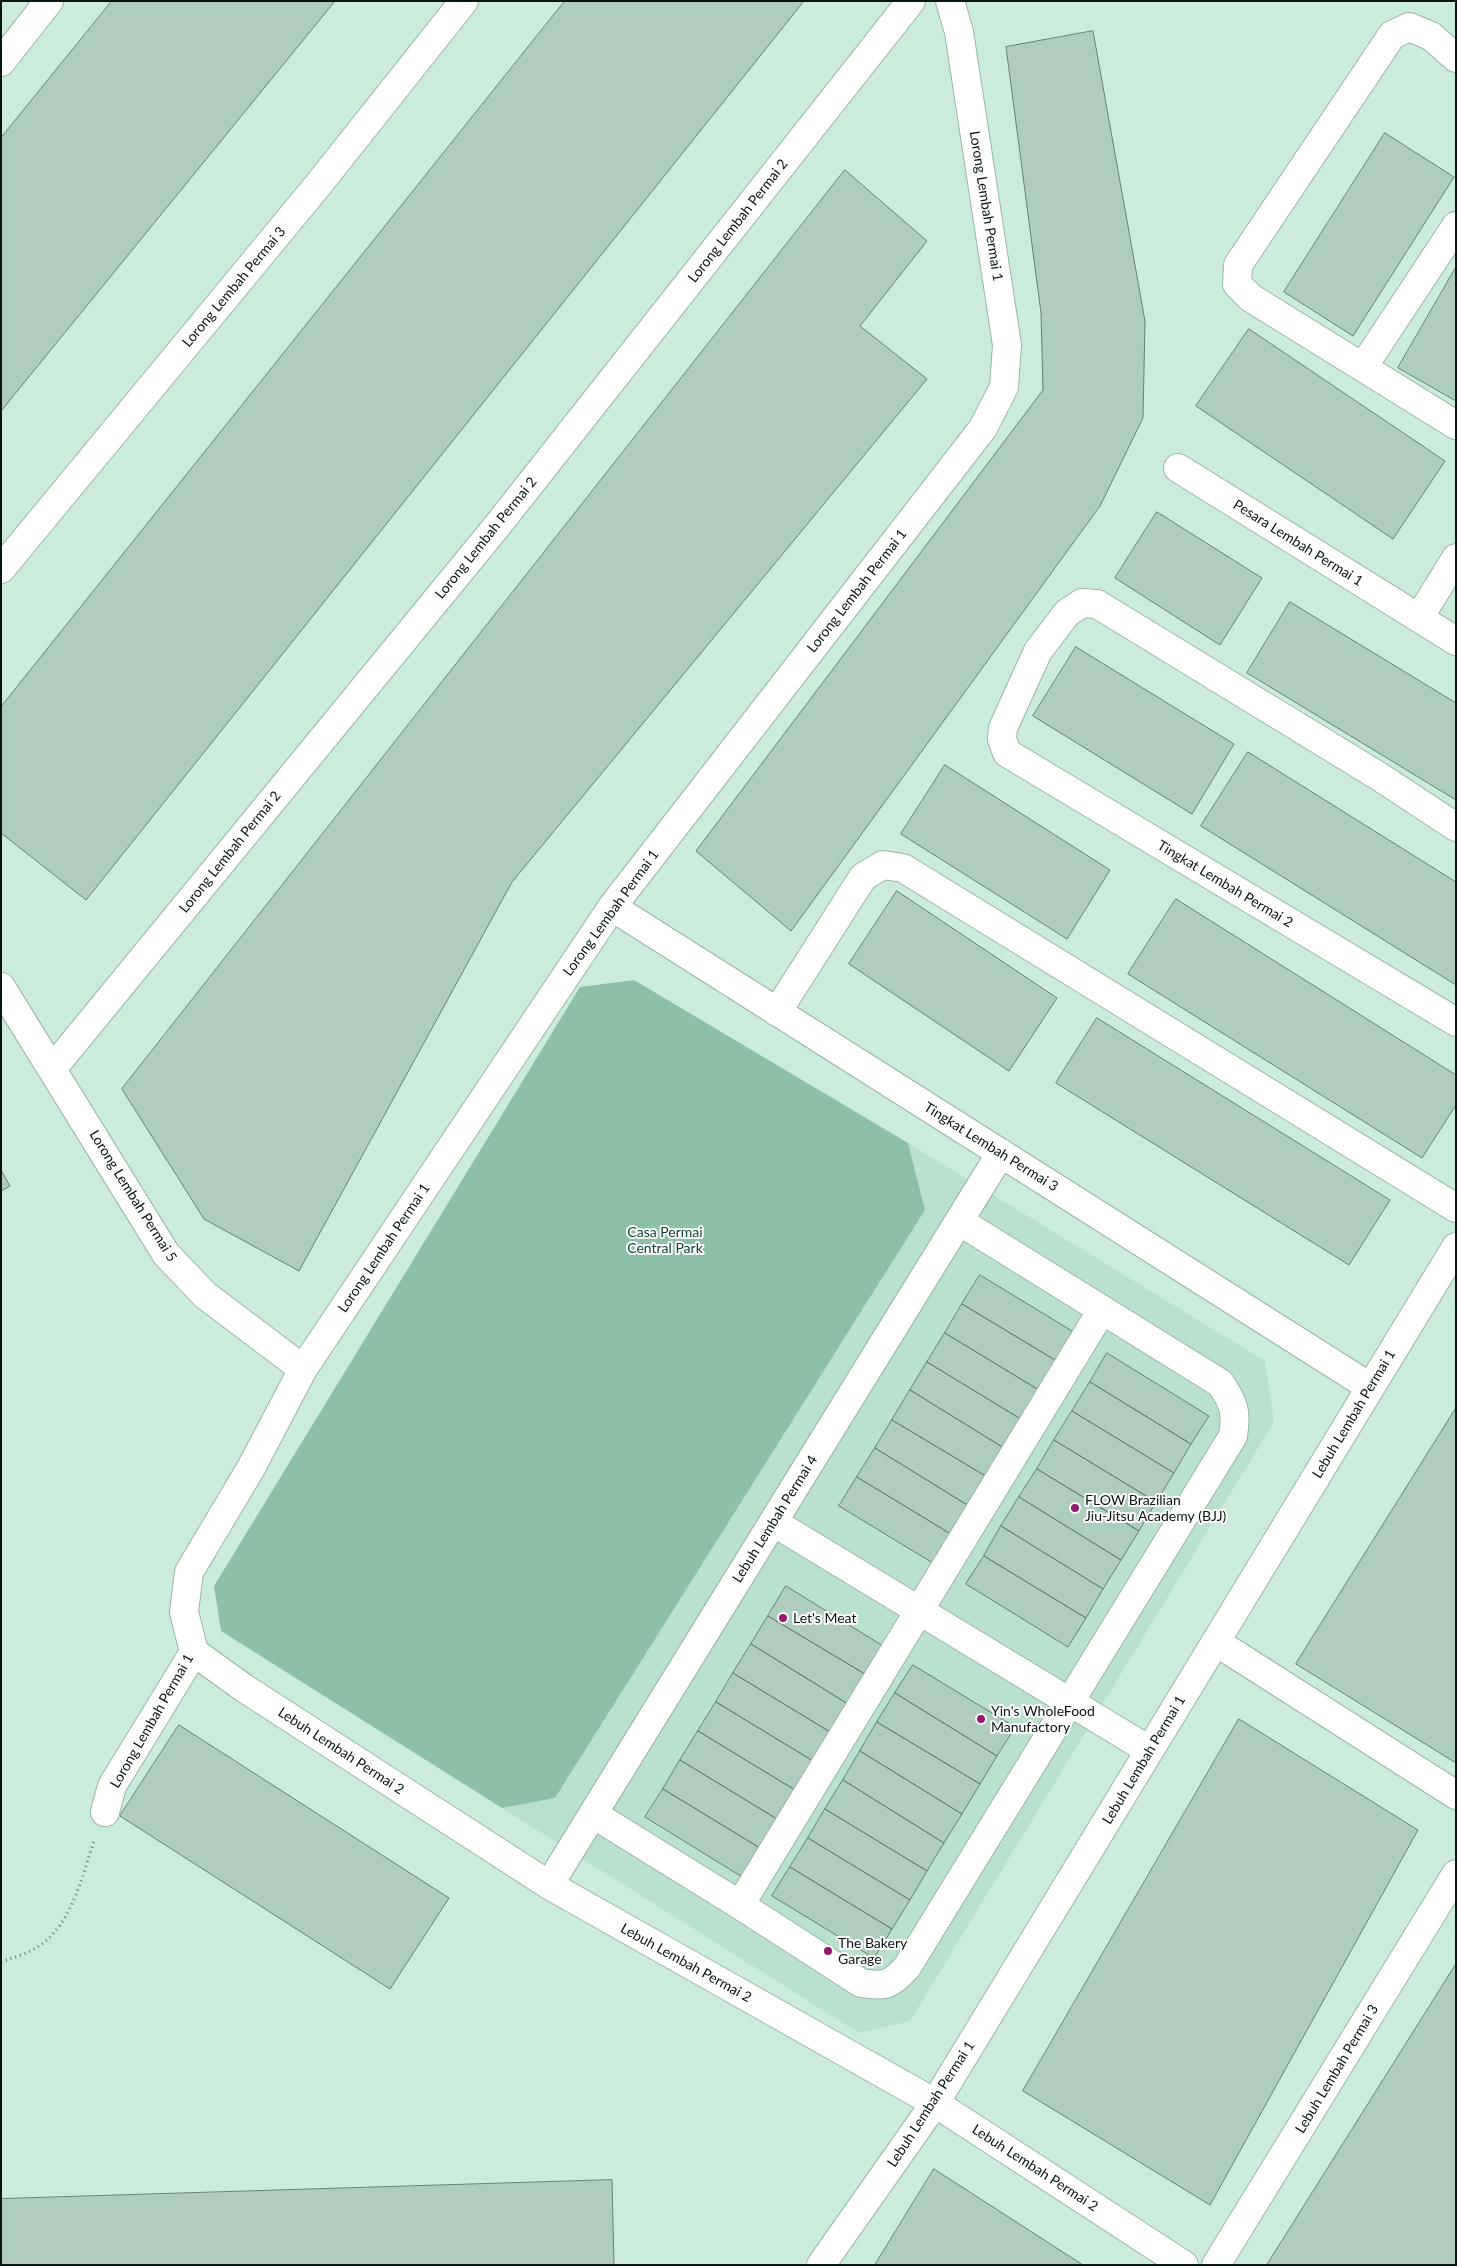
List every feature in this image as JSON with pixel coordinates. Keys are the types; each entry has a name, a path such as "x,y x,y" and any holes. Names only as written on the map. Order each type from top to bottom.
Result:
{"street":[{"path":"1,62 49,1"},
{"name":"Lorong Lembah Permai 3","path":"1,569 318,185 464,1"},
{"name":"Lorong Lembah Permai 2","path":"53,1068 496,526 911,1"},
{"name":"Lorong Lembah Permai 1","path":"105,1812 112,1786 194,1652 184,1612 189,1572 251,1468 303,1369 612,907 984,428 1004,387 1007,345 959,32 950,1"},
{"path":"1456,58 1431,36 1409,27 1392,35 1238,265 1237,284 1251,298 1456,426"},
{"path":"1363,367 1456,226"},
{"name":"Pesara Lembah Permai 1","path":"1178,468 1456,641"},
{"path":"1419,618 1456,558"},
{"name":"Tingkat Lembah Permai 2","path":"1456,827 1380,777 1097,604 1082,603 1067,613 1038,651 1003,728 1002,739 1008,753 1456,1022"},
{"path":"777,1012 862,877 883,865 903,868 1456,1208"},
{"name":"Tingkat Lembah Permai 3","path":"612,907 1370,1388"},
{"name":"Lorong Lembah Permai 5","path":"1,987 53,1068 166,1254 205,1294 303,1369"},
{"name":"Lebuh Lembah Permai 4","path":"549,1885 1001,1153"},
{"path":"593,1814 861,1983 879,1986 894,1981 907,1967 1233,1436 1236,1418 1232,1400 1220,1383 959,1221"},
{"name":"Lebuh Lembah Permai 1","path":"821,2265 935,2103 1456,1248"},
{"path":"740,1905 1102,1310"},
{"path":"773,1522 1069,1703 1150,1750"},
{"path":"1216,1642 1456,1795"},
{"name":"Lebuh Lembah Permai 2","path":"194,1652 244,1688 549,1885 935,2103 1184,2265"},
{"name":"Lebuh Lembah Permai 3","path":"1216,2265 1456,1874"}],"path":[{"path":"1,1962 32,1951 57,1930 77,1890 105,1812"}],"shaded area":[{"path":"908,1143 1265,1361 1274,1422 910,2021 859,2033 502,1808 555,1798 925,1210"}],"green space":[{"name":"Casa Permai Central Park","path":"634,980 908,1143 925,1210 555,1798 502,1808 221,1631 214,1586 580,987"}],"building":[{"path":"112,1 335,1 1,411 1,138"},
{"path":"565,1 804,1 86,900 1,833 1,707"},
{"path":"1093,31 1145,321 1143,418 1100,506 791,931 696,851 1043,390 1041,313 1006,47"},
{"path":"1385,133 1454,177 1353,336 1284,292"},
{"path":"845,170 927,241 860,326 927,379 512,882 299,1271 204,1219 122,1089"},
{"path":"1456,267 1456,401 1398,368"},
{"path":"1249,329 1445,461 1393,539 1196,406"},
{"path":"1157,512 1262,578 1220,645 1115,578"},
{"path":"1290,602 1456,703 1456,800 1247,673"},
{"path":"1076,647 1234,744 1192,814 1033,716"},
{"path":"1248,752 1456,882 1456,985 1201,826"},
{"path":"945,765 1110,870 1067,939 901,834"},
{"path":"897,891 1057,998 1009,1071 849,964"},
{"path":"1176,899 1456,1075 1456,1105 1422,1158 1128,974"},
{"path":"1097,1018 1390,1200 1349,1265 1056,1083"},
{"path":"1,1170 10,1186 1,1191"},
{"path":"980,1275 1082,1337 1065,1366 962,1304"},
{"path":"962,1304 1065,1366 1047,1395 945,1333"},
{"path":"945,1333 1047,1395 1029,1424 927,1362"},
{"path":"1107,1353 1209,1416 1191,1444 1090,1382"},
{"path":"927,1362 1029,1424 1012,1453 910,1390"},
{"path":"1090,1382 1191,1444 1174,1473 1072,1411"},
{"path":"910,1390 1012,1453 994,1481 892,1420"},
{"path":"1456,1408 1456,1763 1296,1664"},
{"path":"1072,1411 1174,1473 1156,1502 1054,1440"},
{"path":"892,1420 994,1481 977,1511 875,1448"},
{"path":"1054,1440 1156,1502 1139,1531 1037,1469"},
{"path":"875,1448 977,1511 959,1539 857,1477"},
{"path":"1037,1469 1139,1531 1121,1560 1019,1497"},
{"path":"857,1477 959,1539 941,1568 839,1506"},
{"path":"1019,1497 1121,1560 1103,1589 1001,1526"},
{"path":"1001,1526 1103,1589 1086,1618 984,1556"},
{"path":"984,1556 1086,1618 1068,1647 966,1584"},
{"path":"786,1586 888,1649 870,1677 768,1616"},
{"path":"768,1616 870,1677 853,1707 751,1644"},
{"path":"751,1644 853,1707 835,1735 733,1673"},
{"path":"913,1665 1015,1727 997,1756 895,1693"},
{"path":"733,1673 835,1735 818,1764 716,1702"},
{"path":"895,1693 997,1756 980,1784 877,1722"},
{"path":"716,1702 818,1764 800,1793 698,1731"},
{"path":"1239,1719 1418,1830 1210,2205 1023,2091"},
{"path":"877,1722 980,1784 962,1814 860,1751"},
{"path":"179,1725 449,1898 390,1989 120,1816"},
{"path":"698,1731 800,1793 782,1822 680,1760"},
{"path":"860,1751 962,1814 944,1843 843,1780"},
{"path":"680,1760 782,1822 765,1851 663,1789"},
{"path":"843,1780 944,1843 927,1871 825,1809"},
{"path":"663,1789 765,1851 747,1880 645,1817"},
{"path":"825,1809 927,1871 910,1900 808,1838"},
{"path":"808,1838 910,1900 892,1929 790,1867"},
{"path":"790,1867 892,1929 874,1958 772,1896"},
{"path":"1456,1964 1456,2265 1267,2265"},
{"path":"934,2169 1083,2265 875,2265"},
{"path":"612,2180 614,2265 1,2265 1,2199"}],"place":[{"name":"FLOW Brazilian Jiu-Jitsu Academy (BJJ)","path":"1075,1508"},
{"name":"Let's Meat","path":"783,1618"},
{"name":"Yin's WholeFood Manufactory","path":"981,1719"},
{"name":"The Bakery Garage","path":"828,1951"}]}
